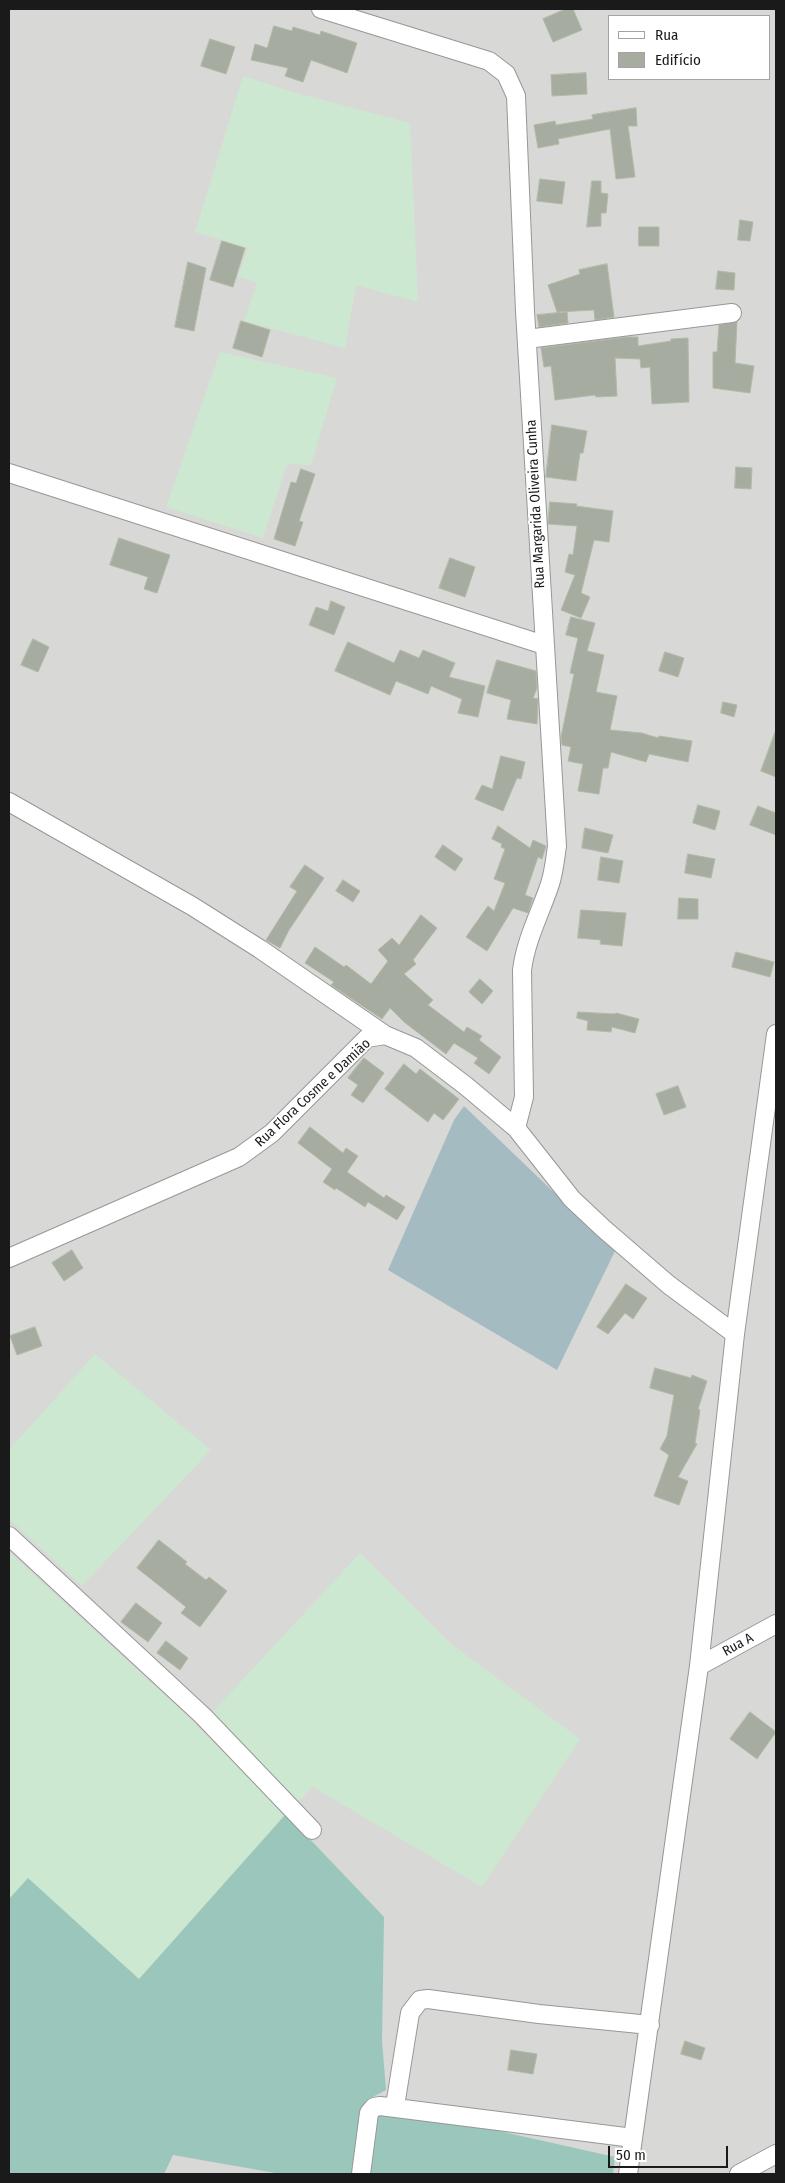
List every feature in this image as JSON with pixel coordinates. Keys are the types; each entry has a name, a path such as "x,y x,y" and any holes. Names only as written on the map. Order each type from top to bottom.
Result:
{"street":[{"name":"Rua Margarida Oliveira Cunha","path":"321,9 489,61 506,74 516,96 527,339 556,846 550,884 528,938 524,954 522,970 524,1097 516,1128"},
{"path":"527,339 732,313"},
{"path":"9,473 544,646"},
{"path":"9,802 192,906 260,949 385,1035"},
{"path":"628,2174 699,1666 735,1334 771,1109 776,1034"},
{"name":"Rua Flora Cosme e Damião","path":"9,1258 239,1157 272,1132 368,1038 385,1035 416,1048 466,1086 516,1128 572,1199 669,1285 735,1334"},
{"path":"9,1536 203,1716 312,1830"},
{"name":"Rua A","path":"699,1666 776,1624"},
{"path":"395,2106 410,2013 420,2000 428,1999 539,2014 650,2025"},
{"path":"361,2174 369,2113 374,2107 395,2106 633,2138"},
{"path":"739,2174 776,2154"}],"shaded area":[{"path":"9,9 776,9 776,2174 9,2174"},
{"path":"464,1106 615,1251 557,1370 388,1270 454,1120"},
{"path":"286,1814 384,1917 382,2041 386,2090 365,2101 615,2157 613,2174 281,2174 173,2155 164,2174 9,2174 9,1899 28,1878 139,1979"}],"green space":[{"path":"243,76 296,93 410,123 418,302 356,285 345,348 244,321 257,282 238,277 248,248 195,232"},
{"path":"220,352 337,378 311,465 287,464 263,538 166,507"},
{"path":"95,1354 211,1450 82,1586 9,1519 9,1450"},
{"path":"9,1552 181,1710 286,1814 139,1980 28,1879 9,1899"},
{"path":"360,1553 450,1643 580,1739 482,1887 313,1787 294,1806 208,1717"}],"building":[{"path":"566,9 573,9 582,30 553,42 543,19"},
{"path":"274,26 292,31 293,27 320,35 321,31 357,43 347,73 311,60 303,82 285,76 288,68 251,60 255,44 267,48"},
{"path":"210,39 235,47 226,74 201,66"},
{"path":"586,73 587,94 552,96 551,75"},
{"path":"636,108 637,126 628,126 635,177 616,179 610,129 558,139 559,144 538,148 534,125 555,121 556,125 593,119 592,115"},
{"path":"540,179 565,182 562,204 537,201"},
{"path":"592,181 601,181 601,193 608,194 606,213 601,213 601,226 587,227"},
{"path":"740,220 753,222 750,241 738,240"},
{"path":"639,227 659,227 659,246 639,246"},
{"path":"222,241 245,248 233,287 210,280"},
{"path":"188,262 206,268 194,331 175,327"},
{"path":"607,264 614,317 595,320 594,310 557,312 548,285 580,274 579,270"},
{"path":"718,271 735,273 734,290 716,289"},
{"path":"567,312 568,323 539,327 537,315"},
{"path":"241,321 270,330 262,357 233,348"},
{"path":"737,322 735,363 754,366 750,393 713,388 713,352 717,352 719,325"},
{"path":"638,337 638,346 671,341 671,339 688,338 689,402 652,404 650,367 641,368 640,359 615,358 617,396 596,397 595,395 555,400 551,366 544,367 541,348"},
{"path":"552,425 587,431 583,453 580,453 576,481 546,477"},
{"path":"736,467 752,468 751,489 735,488"},
{"path":"301,469 315,474 299,521 303,522 295,546 274,539 291,482 296,483"},
{"path":"550,502 577,504 576,506 613,511 609,542 594,540 581,593 590,597 581,618 561,610 575,575 565,572 569,554 573,555 577,526 548,524"},
{"path":"119,538 170,555 157,593 144,589 148,577 110,565"},
{"path":"450,558 475,567 465,597 439,588"},
{"path":"331,601 345,607 334,635 309,625 316,607 328,611"},
{"path":"571,617 595,623 587,651 604,655 596,692 617,696 610,730 642,733 658,738 659,736 692,741 688,762 649,754 646,762 611,752 608,768 603,768 599,794 578,791 583,764 568,761 571,747 562,745 561,737 574,674 570,673 578,638 566,635"},
{"path":"33,639 49,647 38,672 21,665"},
{"path":"348,642 394,663 400,650 419,658 423,650 455,663 449,677 485,686 478,717 458,713 462,699 431,686 428,694 396,681 390,695 335,671"},
{"path":"665,652 684,658 678,677 659,671"},
{"path":"497,660 536,671 537,688 533,698 538,699 537,724 507,719 511,700 487,693"},
{"path":"723,702 737,705 734,717 721,713"},
{"path":"776,734 776,777 761,771"},
{"path":"501,756 525,762 521,779 517,778 503,811 475,799 482,785 492,789"},
{"path":"698,805 720,811 715,830 693,823"},
{"path":"758,806 776,813 776,835 750,825"},
{"path":"498,826 530,848 533,840 546,846 542,859 538,857 525,895 533,898 528,913 513,908 487,951 466,937 488,906 494,911 505,883 494,879 505,849 501,847 502,844 492,839"},
{"path":"585,828 613,835 608,853 582,848"},
{"path":"443,845 463,859 455,871 435,857"},
{"path":"688,854 715,859 711,878 685,873"},
{"path":"601,857 623,861 619,883 598,880"},
{"path":"305,865 324,878 289,930 280,948 266,940 297,891 290,887"},
{"path":"343,880 360,891 353,902 336,891"},
{"path":"679,898 698,899 698,919 678,919"},
{"path":"581,910 626,913 622,946 600,944 601,940 578,938"},
{"path":"421,915 437,928 413,960 416,964 404,974 433,1000 428,1005 464,1032 467,1027 482,1036 479,1040 501,1057 489,1074 474,1063 478,1058 454,1043 446,1054 404,1022 390,1008 382,1019 331,985 334,982 305,963 315,947 344,967 346,965 371,984 388,961 378,950 392,938 399,945"},
{"path":"736,952 774,962 770,977 732,967"},
{"path":"480,979 493,991 482,1004 469,992"},
{"path":"578,1012 616,1013 639,1019 635,1033 612,1027 611,1032 587,1030 588,1021 577,1018"},
{"path":"364,1058 384,1073 363,1103 351,1095 358,1085 348,1078"},
{"path":"404,1064 416,1074 420,1069 459,1099 443,1120 434,1113 428,1122 385,1089"},
{"path":"678,1086 686,1107 664,1115 656,1094"},
{"path":"310,1127 343,1153 346,1148 358,1156 347,1172 384,1198 386,1195 405,1207 397,1220 368,1202 365,1207 323,1182 332,1169 298,1143"},
{"path":"72,1250 83,1268 64,1281 52,1263"},
{"path":"626,1284 647,1298 633,1319 625,1313 608,1334 597,1327"},
{"path":"35,1327 42,1346 17,1355 10,1336"},
{"path":"655,1368 691,1378 692,1375 707,1381 698,1409 700,1410 695,1443 697,1444 678,1477 688,1481 679,1505 654,1496 669,1455 660,1449 667,1436 674,1395 650,1388"},
{"path":"159,1540 206,1580 209,1577 227,1591 200,1627 181,1613 186,1607 137,1568"},
{"path":"136,1603 162,1623 148,1642 121,1622"},
{"path":"166,1641 188,1658 180,1670 157,1653"},
{"path":"750,1712 776,1732 757,1759 730,1739"},
{"path":"685,2041 705,2048 701,2060 681,2054"},
{"path":"511,2050 537,2054 533,2074 508,2070"}]}
